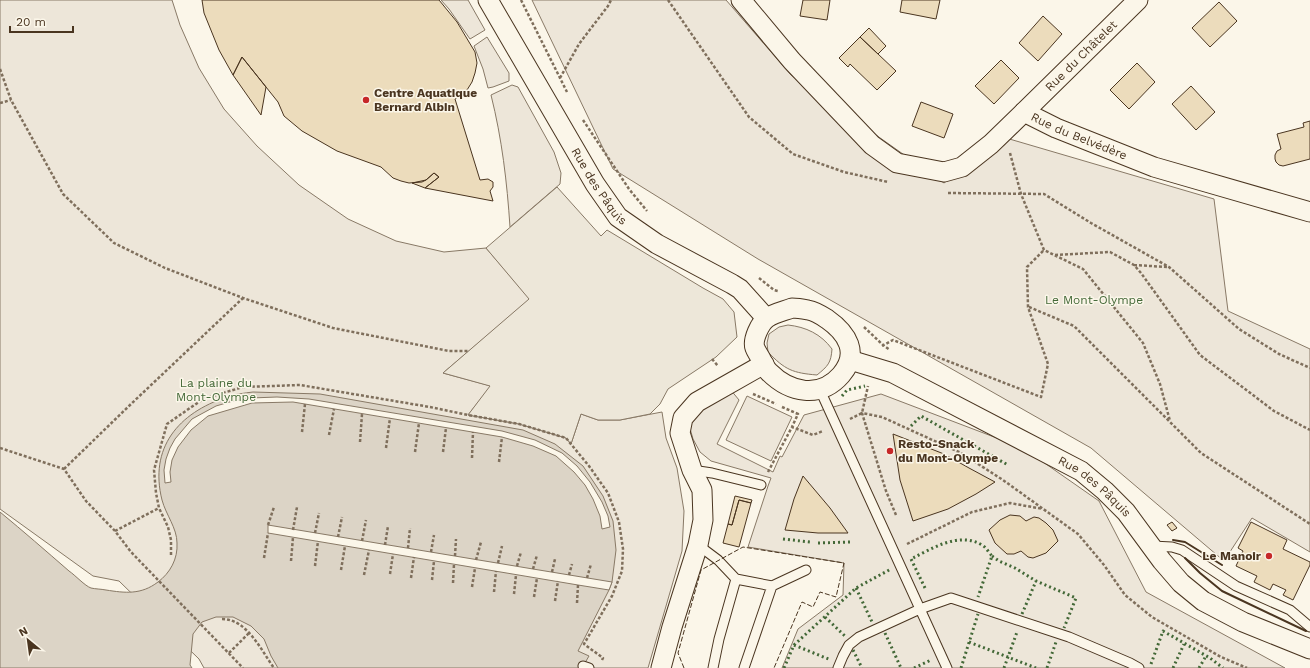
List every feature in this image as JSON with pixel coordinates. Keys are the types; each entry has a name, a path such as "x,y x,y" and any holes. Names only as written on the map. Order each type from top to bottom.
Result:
{"street":[{"name":"Rue des Pâquis","path":"488,0 595,184 618,217 657,244 740,289 766,318"},
{"name":"Rue du Belvédère","path":"741,0 792,61 872,145 898,163 944,172 962,167 991,144 1024,112 1056,128 1154,167 1305,208"},
{"name":"Rue du Châtelet","path":"1024,112 1138,0"},
{"path":"792,308 809,310 823,316 836,326 847,339 850,349 850,360 845,370 828,386 820,390 808,391 787,385 768,371 754,347 756,335 760,325 766,318 792,308"},
{"name":"Rue des Pâquis","path":"850,360 893,373 1080,471 1105,491 1126,512 1162,561 1181,583 1203,601 1243,622 1310,649"},
{"path":"661,668 672,627 698,545 703,520 702,490 692,470 680,433 683,418 697,402 764,364"}],"lane":[{"path":"820,390 947,668"},
{"path":"692,470 712,473 761,485"},
{"path":"698,545 718,560 736,579 772,586 806,570"},
{"path":"1151,546 1172,547 1182,550 1236,586 1290,610 1310,627"},
{"path":"713,668 736,579"},
{"path":"744,668 772,586"},
{"path":"838,668 842,656 849,645 859,637 920,609 951,598 1069,637 1139,668"}],"path":[{"path":"521,0 570,98"},
{"path":"560,78 579,44 611,0"},
{"path":"668,0 749,117 793,154 844,172 890,183"},
{"path":"0,69 11,100 63,194 114,243 165,268 243,298 333,328 449,351 469,351"},
{"path":"0,103 11,100"},
{"path":"582,118 629,189 649,214"},
{"path":"1005,131 1021,194 1044,250 1084,269 1143,343 1160,384 1170,422"},
{"path":"944,193 1044,194 1091,223 1169,267 1239,329 1279,354 1310,368"},
{"path":"883,346 893,340 1041,397 1048,364 1028,307 1027,267 1044,250"},
{"path":"1055,255 1110,252 1134,265 1200,355 1274,411 1310,430"},
{"path":"1134,265 1169,267"},
{"path":"64,469 243,298"},
{"path":"1028,307 1074,326 1201,453 1310,524"},
{"path":"712,359 742,394 747,391 798,414 761,485"},
{"path":"872,367 862,414 896,517"},
{"path":"171,555 171,540 156,493 154,470 167,424 203,399 242,387 300,385 519,424 566,438 589,466 608,493 619,522 623,550 622,571 612,596 584,644 603,658 600,663"},
{"path":"302,432 305,404"},
{"path":"329,435 334,409"},
{"path":"360,442 362,414"},
{"path":"844,421 862,414 882,418 960,453 1004,480 1078,534 1104,565 1125,594 1152,617 1221,657 1246,668"},
{"path":"386,448 390,418"},
{"path":"414,452 419,423"},
{"path":"792,427 813,435 826,430"},
{"path":"443,452 446,428"},
{"path":"472,458 473,432"},
{"path":"499,462 502,437"},
{"path":"0,448 64,469 86,501 243,668"},
{"path":"893,550 972,512 1010,503 1044,509"},
{"path":"268,525 274,507"},
{"path":"115,531 160,508"},
{"path":"293,530 297,508"},
{"path":"315,533 320,513"},
{"path":"338,537 342,517"},
{"path":"362,541 366,520"},
{"path":"385,545 388,526"},
{"path":"408,548 410,528"},
{"path":"264,558 268,533"},
{"path":"431,552 434,535"},
{"path":"290,561 293,537"},
{"path":"454,556 456,539"},
{"path":"314,566 318,541"},
{"path":"476,560 481,542"},
{"path":"342,570 345,546"},
{"path":"498,564 502,546"},
{"path":"364,575 369,550"},
{"path":"517,566 521,552"},
{"path":"390,574 393,554"},
{"path":"533,569 537,556"},
{"path":"411,578 414,557"},
{"path":"552,572 555,559"},
{"path":"432,580 434,561"},
{"path":"453,583 454,564"},
{"path":"569,575 572,564"},
{"path":"587,578 591,564"},
{"path":"472,587 475,568"},
{"path":"494,592 496,571"},
{"path":"514,594 516,575"},
{"path":"534,597 537,578"},
{"path":"555,601 558,581"},
{"path":"577,604 578,585"},
{"path":"222,619 230,619 249,633 274,668"},
{"path":"229,653 249,633"}],"green space":[{"name":"La plaine du Mont-Olympe","path":"0,0 172,0 180,25 199,68 224,109 257,146 299,185 348,219 396,241 444,252 486,248 530,299 443,373 491,386 468,415 519,424 566,438 571,444 581,414 598,420 620,420 662,412 666,438 677,468 684,511 682,551 648,668 204,668 199,659 119,581 93,576 0,509"},
{"path":"441,0 468,0 485,30 470,39"},
{"name":"Le Mont-Olympe","path":"532,0 726,0 791,75 944,183 1006,138 1214,199 1228,311 1310,349 1310,552 1252,518 1224,561 1091,448 758,259 613,169"},
{"path":"487,37 509,73 509,81 488,88 483,69 474,46"},
{"path":"512,85 518,87 554,152 561,173 560,184 510,227 504,161 491,95"},
{"path":"788,325 801,327 813,332 823,339 832,349 831,358 828,364 817,375 790,370 779,363 768,352 767,343 769,334 779,327"},
{"path":"730,389 739,400 717,444 773,472 780,456 782,457 804,415 881,394 1023,448 1099,501 1146,592 1285,668 782,668 798,629 843,595 844,563 748,547 771,478 711,461 700,452 693,439 689,425 694,411"},
{"path":"747,396 792,417 771,461 726,440"}],"shaded area":[{"path":"557,187 601,236 607,230 723,299 734,312 737,337 716,357 668,389 660,404 650,414 620,420 598,420 581,414 571,444 566,438 519,424 468,415 490,386 443,373 529,299 486,248"},
{"path":"253,392 320,394 523,430 555,444 583,466 603,496 613,521 616,550 612,582 609,590 578,651 589,656 582,668 278,668 264,639 251,626 233,617 216,617 202,622 193,634 190,665 192,668 0,668 0,512 83,583 91,588 120,592 133,592 152,586 170,570 175,560 177,549 177,537 162,500 159,481 160,464 164,449 171,435 181,423 194,413 210,404 237,394"}],"pier":[{"path":"277,397 309,399 502,431 535,440 562,453 577,466 590,482 602,502 608,516 610,527 602,529 600,516 593,499 585,485 574,472 556,456 533,446 502,437 293,402 252,403 208,416 191,430 178,447 172,460 170,472 171,482 165,483 164,470 170,448 175,439 192,419 216,406 233,401 251,398"},
{"path":"268,525 612,582 609,590 578,585 268,533"}],"building":[{"name":"Centre Aquatique Bernard Albin","path":"202,0 439,0 457,22 475,52 477,63 472,82 467,90 455,99 480,180 488,179 493,182 493,187 490,191 493,201 425,188 439,177 434,173 422,182 409,183 401,181 393,178 381,167 337,151 302,131 284,116 278,102 242,57 233,75 219,50 204,13"},
{"path":"803,0 830,0 827,20 800,16"},
{"path":"902,0 940,0 936,19 900,12"},
{"path":"1219,2 1237,21 1210,47 1192,28"},
{"path":"1043,16 1062,34 1038,61 1019,43"},
{"path":"869,28 886,46 878,54 860,37"},
{"path":"860,37 896,71 877,90 850,64 848,67 839,58"},
{"path":"242,57 266,87 261,115 233,75"},
{"path":"1001,60 1019,78 994,104 975,86"},
{"path":"1137,63 1155,82 1129,109 1110,90"},
{"path":"1191,86 1215,112 1196,130 1172,104"},
{"path":"921,102 953,114 944,138 912,126"},
{"path":"1310,121 1310,159 1283,166 1279,165 1275,159 1277,151 1281,149 1277,134 1304,127 1303,123"},
{"path":"434,173 439,177 425,188 412,183 426,180"},
{"path":"893,434 944,454 995,482 948,509 913,521 900,480"},
{"path":"803,476 830,508 848,533 818,533 785,530 794,499"},
{"path":"735,496 752,500 751,503 739,500 732,525 728,524"},
{"path":"739,500 751,503 739,547 723,543 728,524 732,525"},
{"path":"1010,515 1020,516 1026,521 1034,517 1039,518 1053,530 1058,541 1046,553 1033,558 1028,557 1021,551 1014,554 1007,554 995,543 989,530 1000,520"},
{"path":"1172,522 1177,528 1172,531 1167,525"},
{"name":"Le Manoir","path":"1251,522 1287,540 1283,549 1310,562 1310,565 1293,600 1283,595 1286,590 1273,584 1270,590 1254,582 1257,576 1236,566 1243,551 1238,548"}],"hedge":[{"path":"842,396 847,390 865,386"},
{"path":"911,426 921,416 1008,465"},
{"path":"783,539 810,542"},
{"path":"925,588 911,559 945,543 964,540 973,541 983,546 992,556 978,597"},
{"path":"818,543 850,542"},
{"path":"992,556 1036,581 1076,598 1064,628"},
{"path":"784,668 794,645 856,588 891,569"},
{"path":"1022,614 1036,581"},
{"path":"856,588 872,622"},
{"path":"961,668 978,614"},
{"path":"825,617 846,637"},
{"path":"1151,664 1163,631 1210,658 1223,668"},
{"path":"1004,668 1017,632"},
{"path":"885,633 901,668"},
{"path":"969,642 1036,668"},
{"path":"1047,668 1056,642"},
{"path":"1173,668 1184,644"},
{"path":"794,645 831,660"},
{"path":"853,650 862,668"},
{"path":"1199,668 1206,656"},
{"path":"914,668 931,660"}],"fence":[{"path":"684,668 678,653 701,570 743,547 844,563 836,597 820,592 813,607 802,602 774,668"}],"wall":[{"path":"1173,540 1185,542 1222,565"},
{"path":"1185,558 1200,573 1222,591 1306,631"}],"place":[{"name":"Centre Aquatique Bernard Albin","path":"366,100"},
{"name":"Resto-Snack du Mont-Olympe","path":"890,451"},
{"name":"Le Manoir","path":"1269,556"}]}
